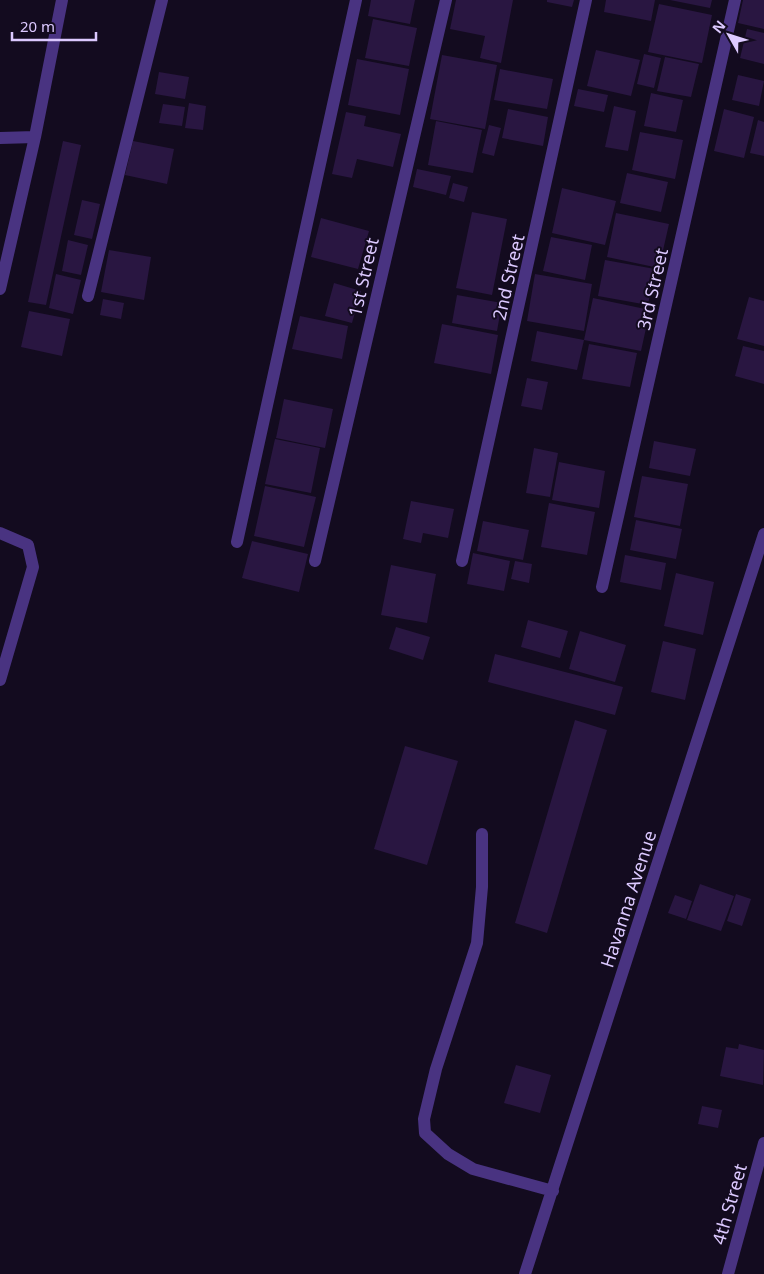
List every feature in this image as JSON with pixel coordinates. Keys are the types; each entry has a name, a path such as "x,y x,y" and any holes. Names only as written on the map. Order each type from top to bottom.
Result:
{"street":[{"path":"0,289 35,137 62,0"},
{"path":"88,296 162,0"},
{"path":"237,542 356,0"},
{"name":"1st Street","path":"315,561 446,0"},
{"name":"2nd Street","path":"462,561 586,0"},
{"name":"3rd Street","path":"602,586 735,0"},
{"path":"0,138 35,137"},
{"path":"0,532 28,545 33,567 0,680"},
{"name":"Havanna Avenue","path":"525,1274 764,534"},
{"path":"482,834 482,886 477,943 436,1069 424,1119 425,1133 448,1154 473,1169 553,1191"},
{"name":"4th Street","path":"728,1274 764,1143"}],"building":[{"path":"371,0 415,0 410,24 368,16"},
{"path":"456,0 513,0 501,63 480,58 485,36 450,29"},
{"path":"547,0 574,0 572,7 547,2"},
{"path":"606,0 655,0 651,21 604,12"},
{"path":"670,0 712,0 710,8"},
{"path":"743,0 764,0 764,29 738,23"},
{"path":"659,4 712,15 702,63 648,52"},
{"path":"373,19 417,28 409,66 365,58"},
{"path":"747,29 764,33 764,64 740,58"},
{"path":"596,50 640,60 631,96 587,86"},
{"path":"644,54 661,58 654,88 637,84"},
{"path":"442,55 497,65 485,129 430,119"},
{"path":"665,57 699,64 691,97 657,91"},
{"path":"357,59 409,69 400,115 348,105"},
{"path":"500,69 553,79 547,109 494,100"},
{"path":"159,72 189,77 185,99 155,94"},
{"path":"738,75 764,81 759,106 732,100"},
{"path":"578,89 608,95 604,112 574,106"},
{"path":"651,93 683,100 676,132 644,126"},
{"path":"189,103 206,106 203,130 185,128"},
{"path":"163,104 185,107 182,126 159,123"},
{"path":"614,106 636,111 628,151 605,147"},
{"path":"508,109 548,117 543,146 502,138"},
{"path":"724,109 754,117 744,158 714,151"},
{"path":"346,112 366,116 364,126 401,134 393,167 357,159 352,178 332,174"},
{"path":"758,120 764,122 764,156 750,153"},
{"path":"436,121 482,130 473,173 428,165"},
{"path":"489,125 501,128 494,156 482,153"},
{"path":"640,132 683,140 675,179 632,170"},
{"path":"63,141 81,145 46,305 28,302"},
{"path":"133,141 174,149 167,184 125,175"},
{"path":"417,169 451,176 446,195 413,187"},
{"path":"627,173 668,182 661,212 620,203"},
{"path":"453,183 468,187 464,202 449,198"},
{"path":"562,188 616,201 605,245 552,233"},
{"path":"82,200 100,204 92,239 74,235"},
{"path":"472,212 507,219 492,295 456,288"},
{"path":"616,213 669,224 659,268 607,257"},
{"path":"321,218 369,231 358,269 311,257"},
{"path":"551,237 592,245 585,280 543,271"},
{"path":"68,240 88,245 81,275 62,271"},
{"path":"109,250 151,257 144,300 101,292"},
{"path":"605,260 655,269 648,305 598,296"},
{"path":"56,274 81,280 73,314 49,308"},
{"path":"535,274 592,284 584,331 527,321"},
{"path":"334,283 361,291 352,323 325,316"},
{"path":"457,295 502,303 497,331 452,323"},
{"path":"749,297 764,301 764,346 737,339"},
{"path":"593,298 650,310 641,351 584,340"},
{"path":"103,299 124,303 121,319 100,315"},
{"path":"29,311 70,319 62,356 21,347"},
{"path":"300,316 348,326 342,359 292,349"},
{"path":"442,324 498,335 491,374 434,363"},
{"path":"537,331 584,340 577,370 531,361"},
{"path":"589,344 637,353 630,387 582,379"},
{"path":"743,346 764,351 764,384 735,376"},
{"path":"527,378 548,382 542,410 521,406"},
{"path":"284,399 333,409 325,448 276,438"},
{"path":"275,439 320,448 311,493 265,484"},
{"path":"654,441 696,449 690,476 649,468"},
{"path":"534,448 558,453 550,497 526,493"},
{"path":"559,462 605,471 599,508 552,500"},
{"path":"642,476 688,484 680,526 634,517"},
{"path":"265,486 316,497 304,547 254,536"},
{"path":"411,501 454,509 448,538 423,533 421,543 403,539"},
{"path":"549,503 595,512 587,555 541,547"},
{"path":"636,520 682,529 676,559 630,550"},
{"path":"483,521 529,530 523,560 477,551"},
{"path":"252,541 308,554 299,592 242,578"},
{"path":"473,553 510,561 504,591 467,584"},
{"path":"625,555 666,563 661,590 620,582"},
{"path":"515,561 532,564 529,583 511,579"},
{"path":"391,565 436,574 427,623 381,615"},
{"path":"676,573 714,582 703,635 664,626"},
{"path":"528,620 568,631 560,658 521,647"},
{"path":"396,627 430,637 423,660 389,649"},
{"path":"580,631 626,645 615,682 569,669"},
{"path":"663,641 696,649 685,700 651,692"},
{"path":"495,654 623,687 615,715 488,682"},
{"path":"575,720 607,730 547,933 515,923"},
{"path":"405,746 458,761 427,865 374,849"},
{"path":"700,884 734,896 721,931 687,920"},
{"path":"736,894 751,899 742,926 727,921"},
{"path":"675,895 692,901 686,919 668,913"},
{"path":"739,1044 764,1050 763,1085 720,1076 726,1047 738,1049"},
{"path":"516,1065 551,1075 540,1113 504,1103"},
{"path":"702,1106 722,1110 718,1128 698,1124"}]}
